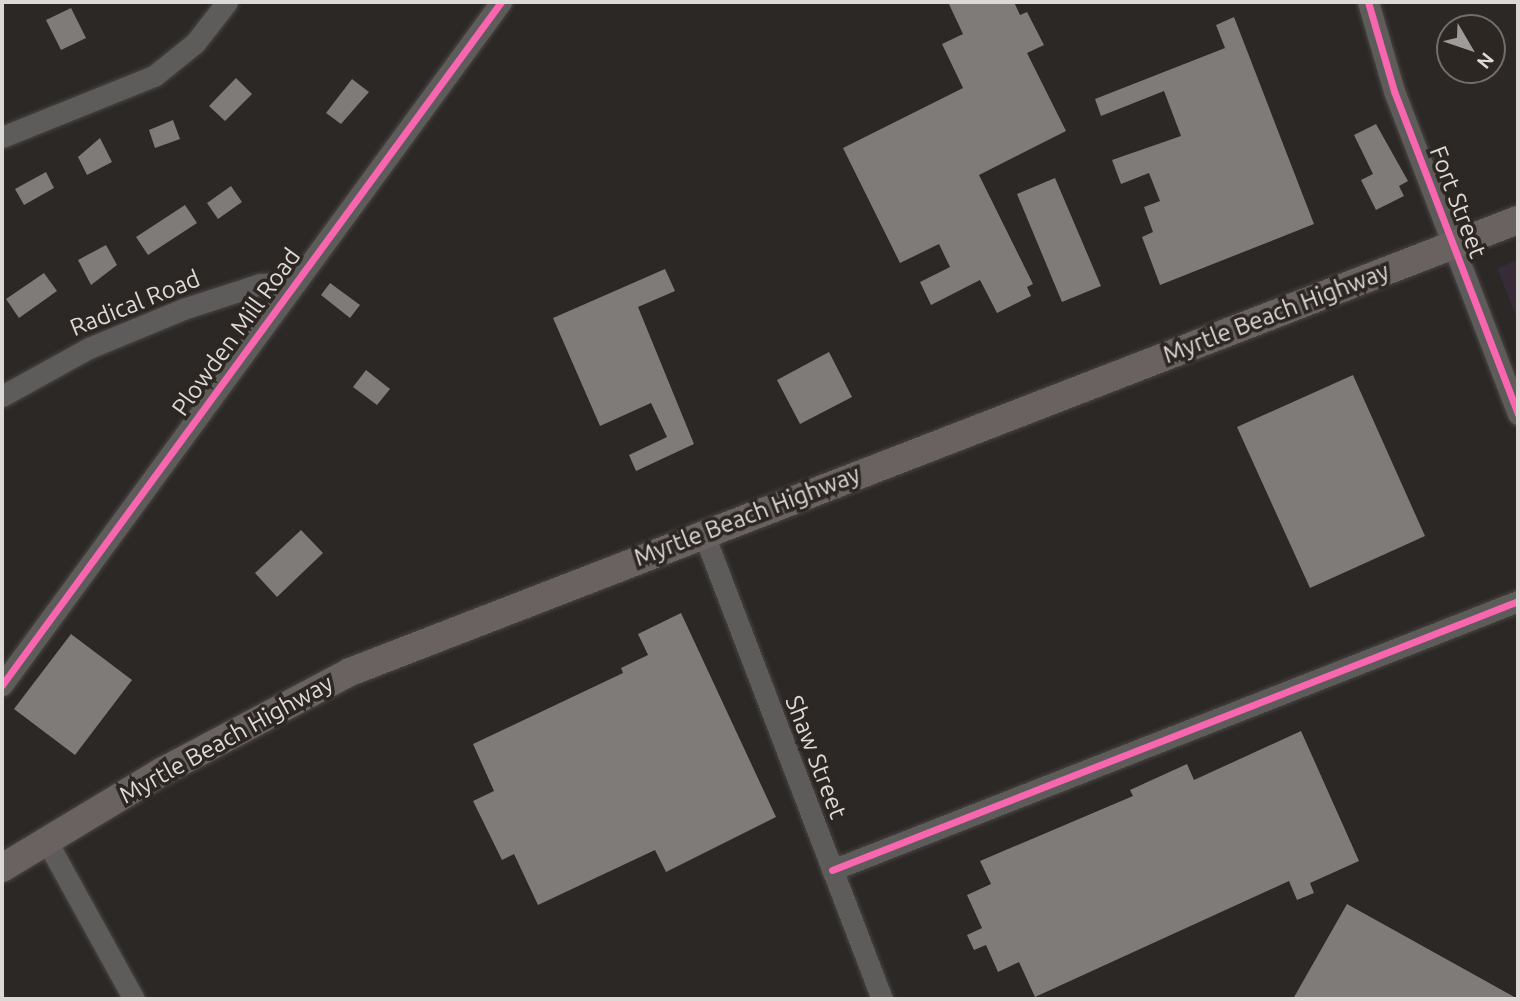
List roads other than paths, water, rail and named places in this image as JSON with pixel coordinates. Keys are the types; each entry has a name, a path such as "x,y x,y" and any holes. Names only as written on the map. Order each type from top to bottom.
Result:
{"main road":[{"name":"Myrtle Beach Highway","path":"2,869 45,838 350,672 703,532 1518,220"}],"street":[{"path":"2,138 154,76 195,43 227,2"},
{"name":"Plowden Mill Road","path":"2,685 501,2"},
{"name":"Fort Street","path":"1368,2 1394,91 1518,414"},
{"name":"Radical Road","path":"2,396 89,348 183,309 260,284 296,283"},
{"name":"Shaw Street","path":"703,532 882,999"},
{"path":"832,870 1518,601"},
{"path":"45,838 134,999"}]}
